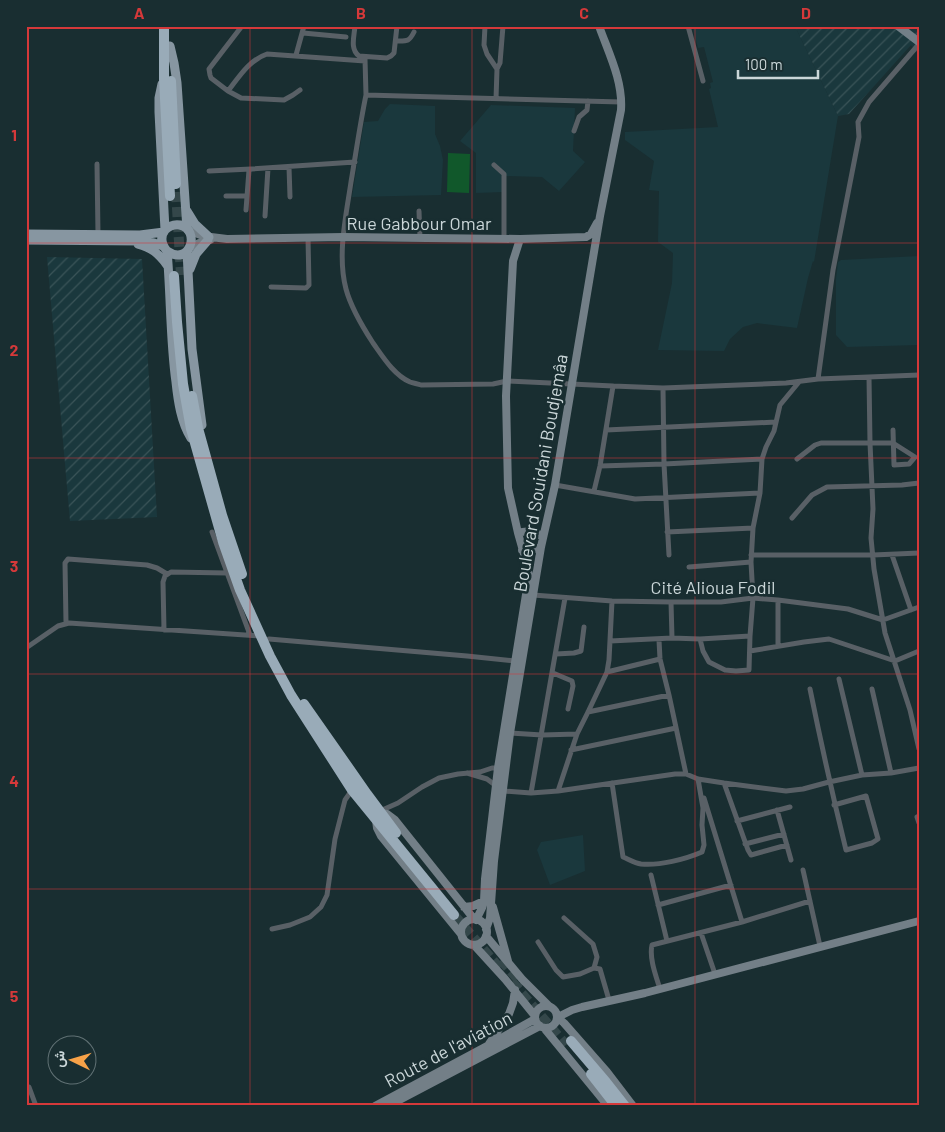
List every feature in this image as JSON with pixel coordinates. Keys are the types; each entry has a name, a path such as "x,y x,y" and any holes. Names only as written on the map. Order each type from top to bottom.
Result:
{"highway":[{"path":"164,26 164,79 173,194 170,26"},
{"path":"181,275 189,382 199,444 246,587 277,669 295,702 352,790 379,814"},
{"path":"265,638 309,711 379,814 459,911"},
{"path":"616,1106 568,1043 606,1082 625,1106"}],"main road":[{"name":"Boulevard Souidani Boudjemâa","path":"486,932 490,922 486,872 496,786 510,733 541,547 555,485 600,216 621,110 619,81 599,26"},
{"path":"898,26 919,43"},
{"path":"170,46 176,72 187,229 191,240 181,275"},
{"path":"164,79 160,92 159,112 164,231 162,237 167,265 173,355 177,390 184,424 199,444"},
{"path":"185,205 194,224 209,239"},
{"path":"582,238 591,234 600,216"},
{"path":"26,234 145,235 164,231 168,227 178,225 187,229"},
{"name":"Rue Gabbour Omar","path":"187,229 209,239 582,238"},
{"path":"582,238 587,241 594,252"},
{"path":"26,240 145,241 158,244 170,253 179,255 198,243 209,239"},
{"path":"181,275 209,239"},
{"name":"Boulevard Souidani Boudjemâa","path":"475,920 488,901 493,871 503,791 502,768 515,661 529,576 508,488 506,396 513,261 520,239"},
{"path":"121,241 149,248 158,254 167,265"},
{"path":"518,533 525,531 533,532 543,537"},
{"path":"522,550 532,550 541,547"},
{"path":"379,814 377,828 381,836 461,934 462,938 467,943 474,945 515,990 608,1106"},
{"path":"459,911 488,901 510,965"},
{"path":"459,911 481,922 510,965 551,1007 633,1106"},
{"path":"461,934 463,925 468,921 475,920"},
{"path":"539,1022 550,1028 558,1017 582,1007 660,989 919,920"},
{"path":"474,945 483,941 486,932"},
{"path":"487,1046 509,1014 515,990"},
{"path":"539,1022 539,1009 543,1006 566,1009 582,1007"},
{"path":"388,1106 539,1022"},
{"name":"Route de l'aviation","path":"375,1106 487,1046 539,1022"}],"street":[{"path":"242,26 209,69 211,78 241,98 284,100 300,90"},
{"path":"296,55 304,26"},
{"path":"355,26 354,50 356,54 365,58"},
{"path":"228,91 244,70 262,56 274,54 387,58 394,53 397,26"},
{"path":"485,26 484,45 487,54 497,69"},
{"path":"496,99 497,69 500,62 503,26"},
{"path":"688,26 702,80"},
{"path":"396,41 408,40 414,32"},
{"path":"302,33 346,37"},
{"path":"818,379 833,270 859,137 858,122 869,102 919,43"},
{"path":"365,58 366,95 343,238 343,269 352,307 364,328 396,373 410,382 421,385 493,384 507,381 663,388 786,383 869,376 919,375"},
{"path":"366,95 621,102"},
{"path":"574,131 579,117 587,110 588,102"},
{"path":"209,171 355,162"},
{"path":"97,164 98,234"},
{"path":"494,165 504,174 504,239"},
{"path":"289,166 290,197"},
{"path":"265,216 268,168"},
{"path":"246,210 249,170 252,169"},
{"path":"226,196 247,196"},
{"path":"419,211 420,238"},
{"path":"271,287 306,288 309,285 308,238"},
{"path":"869,376 873,509 871,538 873,555 885,633 910,710 919,749"},
{"path":"700,639 703,651 709,662 724,670 736,672 750,670 753,598 751,554 753,528 760,493 762,459 774,430 780,405 799,381"},
{"path":"594,491 613,386"},
{"path":"663,388 662,428 668,555"},
{"path":"606,430 776,422"},
{"path":"797,460 821,442 893,443 915,457 908,464 894,465 893,443 893,430"},
{"path":"600,466 762,459"},
{"path":"792,518 812,495 827,487 919,483"},
{"path":"555,485 635,499 760,493"},
{"path":"667,532 753,528"},
{"path":"212,532 250,635"},
{"path":"751,554 919,554"},
{"path":"892,555 911,610"},
{"path":"66,623 65,563 68,559 147,565 157,568 166,574"},
{"path":"689,567 751,562"},
{"path":"166,574 172,572 227,573"},
{"path":"164,630 163,582 166,574"},
{"name":"Cité Alioua Fodil","path":"533,595 612,601 671,602 721,602 753,598 848,609 883,620"},
{"path":"531,793 565,598"},
{"path":"778,600 778,646"},
{"path":"558,791 576,734 607,672 612,601"},
{"path":"671,602 672,638"},
{"path":"883,620 919,607"},
{"path":"26,648 54,628 66,623 250,635 265,638 515,661"},
{"path":"556,654 581,651 584,627"},
{"path":"610,641 750,636"},
{"path":"750,651 829,639 895,661 919,651"},
{"path":"659,640 660,659 686,774"},
{"path":"607,672 660,659"},
{"path":"553,673 572,681 573,686 568,709"},
{"path":"839,679 862,775"},
{"path":"810,689 834,805 846,850 872,843 878,839 866,796 834,805"},
{"path":"872,689 891,773"},
{"path":"588,712 669,694"},
{"path":"571,750 676,728"},
{"path":"510,733 542,735 576,734"},
{"path":"379,814 439,778 502,768"},
{"path":"467,773 484,778 503,791 531,793 558,791 664,775 686,774 698,779 724,783 786,790 803,789 862,775 891,773 919,768"},
{"path":"612,783 622,857 640,864 662,863 690,857 702,852 704,845 703,808 698,779"},
{"path":"698,779 742,922"},
{"path":"724,783 751,855 787,845"},
{"path":"272,929 310,917 321,907 328,896 336,840 345,800 352,790"},
{"path":"737,821 790,807"},
{"path":"777,810 791,860"},
{"path":"919,816 917,817 919,823"},
{"path":"746,844 784,834"},
{"path":"803,870 820,946"},
{"path":"651,875 667,941"},
{"path":"658,905 731,885"},
{"path":"660,989 652,962 652,945 742,922 810,901"},
{"path":"564,918 593,944 597,957 594,968"},
{"path":"701,933 715,974"},
{"path":"538,942 556,970 563,977 580,974 594,968 600,969 609,1000"},
{"path":"29,1087 36,1106"}],"shaded area":[{"path":"692,26 795,26 838,116 814,262 808,278 797,328 757,323 743,327 730,339 724,351 658,350 672,283 673,253 658,242 659,191 649,190 654,161 625,140 625,132 718,127 709,89 711,88 710,83 713,82 704,47 698,48"},
{"path":"795,26 919,26 919,55 911,45 849,114 838,116"},
{"path":"390,104 435,106 435,134 443,160 441,195 352,197 364,122 378,121"},
{"path":"491,105 575,108 573,151 585,162 559,191 542,177 504,176 503,192 476,193 476,153 460,141"},
{"path":"919,256 919,345 847,347 836,335 836,279 838,262 841,260"},
{"path":"47,257 142,259 157,517 70,521"},
{"path":"583,835 585,871 550,885 537,850 541,842"}],"green space":[{"path":"448,153 470,154 469,193 447,192"}],"tunnel":[{"path":"176,192 181,275"},
{"path":"454,915 502,971"},
{"path":"501,960 523,985"},
{"path":"512,982 566,1045"}]}
